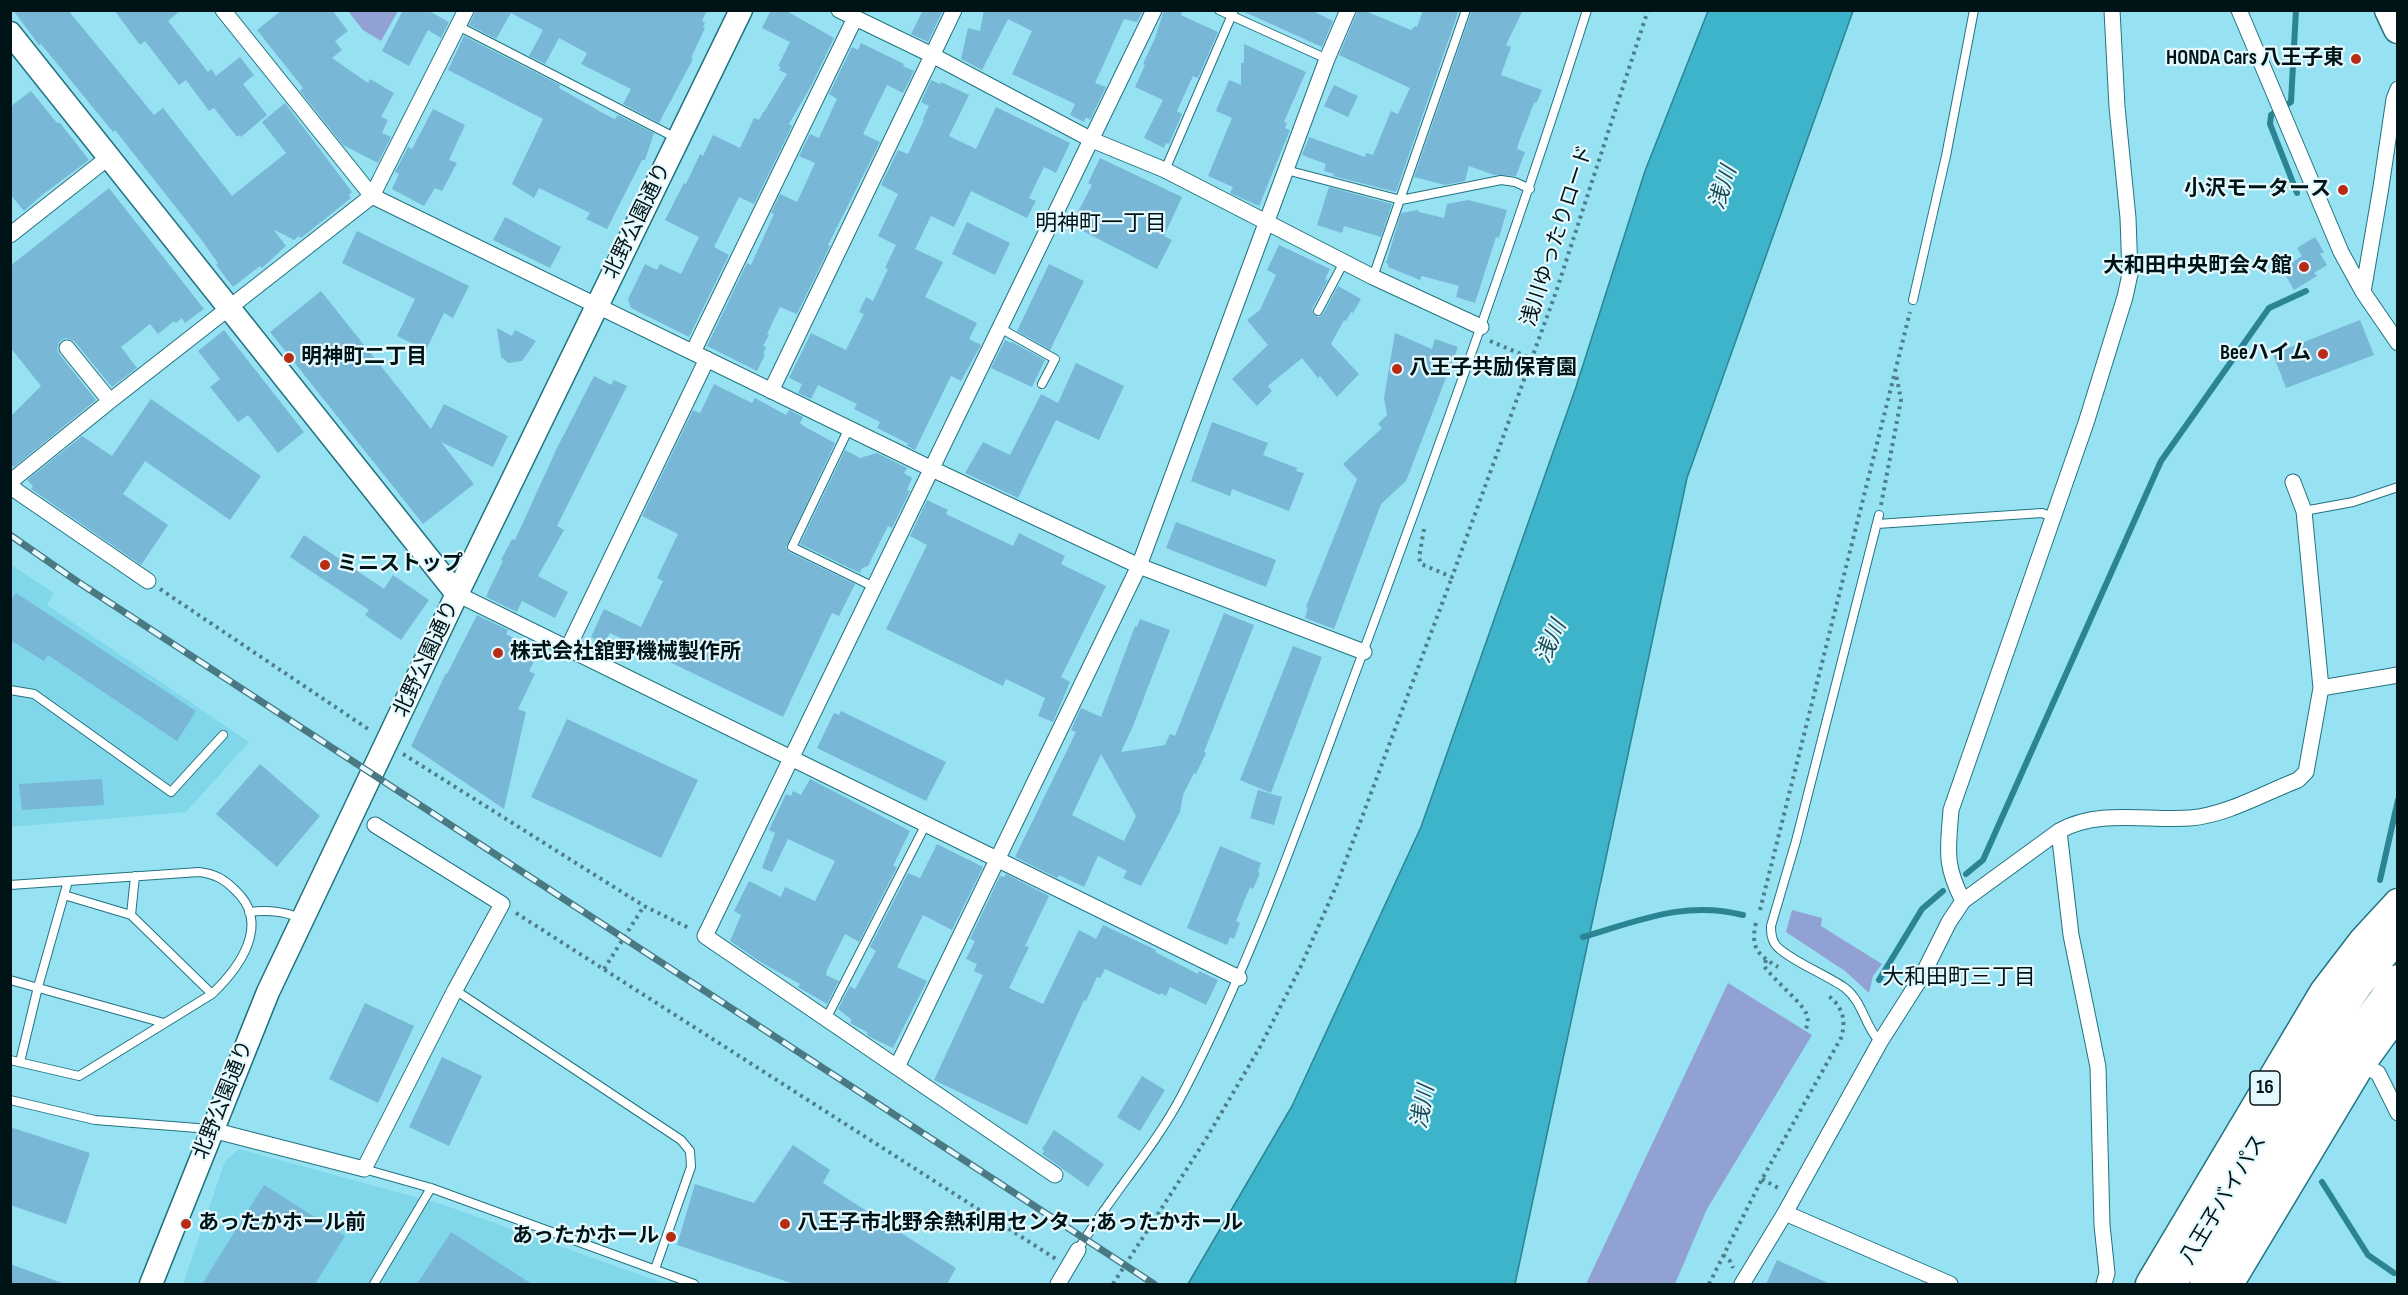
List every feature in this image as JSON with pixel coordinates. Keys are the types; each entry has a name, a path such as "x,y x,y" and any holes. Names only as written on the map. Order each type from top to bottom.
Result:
{"highway":[{"path":"2389,10 2397,28"},
{"name":"16","path":"2150,1284 2324,992 2363,941 2397,903"},
{"name":"八王子バイパス","path":"2172,1284 2322,1038 2359,984 2397,937"},
{"name":"八王子バイパス","path":"2204,1284 2348,1048 2397,979"},
{"path":"2229,1284 2361,1064 2397,1013"}],"street":[{"path":"223,10 372,196 932,469 1139,566 1364,652"},
{"path":"148,581 18,492 10,483 110,401 372,196 466,10"},
{"name":"北野公園通り","path":"151,1284 268,992 741,10"},
{"path":"839,10 857,14 1092,140 1165,170 1482,333"},
{"path":"771,391 954,10"},
{"path":"1055,1175 705,936 1154,10"},
{"path":"897,1067 1139,566 1327,59 1348,10"},
{"path":"1963,901 1951,877 1948,855 1951,810 2086,423 2130,274 2128,218 2117,107 2112,10"},
{"path":"2239,10 2341,252 2362,292 2397,343"},
{"path":"568,648 857,14"},
{"path":"10,33 458,594 1239,978"},
{"path":"2362,292 2382,187 2397,89"},
{"path":"10,235 109,157"},
{"path":"67,348 110,401"},
{"path":"1742,1284 1785,1213 1881,1042 1922,976 1949,921 1963,901 2059,831 2074,823 2092,818 2191,818 2216,813 2298,780 2306,772 2322,688 2304,511 2293,482"},
{"path":"2322,688 2397,675"},
{"path":"212,1130 364,1169 455,990 502,904 375,825"},
{"path":"2059,831 2071,935 2098,1067 2102,1225 2108,1273 2104,1284"},
{"path":"2361,1064 2378,1073 2397,1113"},
{"path":"1785,1213 1950,1284"},
{"path":"1058,1284 1078,1250"}],"lane":[{"path":"1219,10 1233,14 1327,59"},
{"path":"1373,277 1401,200 1424,125 1466,10"},
{"path":"1078,1250 1172,1114 1239,978 1275,890 1482,333 1587,10"},
{"path":"1913,300 1946,156 1974,10"},
{"path":"1165,170 1233,14"},
{"path":"459,26 678,140"},
{"path":"1286,170 1401,200 1501,180 1515,182 1530,189"},
{"path":"1318,311 1344,262"},
{"path":"1000,328 1055,358 1042,384"},
{"path":"849,428 792,547 874,587"},
{"path":"2304,511 2353,502 2397,487"},
{"path":"1877,524 2042,513 2052,516"},
{"path":"1879,515 1796,841 1771,926 1772,938 1780,950 1832,980 1855,998 1875,1036 1881,1042"},
{"path":"10,690 34,694 171,792 223,735"},
{"path":"826,1019 926,824"},
{"path":"10,885 199,872 214,874 241,895 249,912 252,927 241,962 229,978 212,994 79,1076 10,1060"},
{"path":"131,915 135,876"},
{"path":"20,1062 38,987 68,881"},
{"path":"64,895 131,915 212,994"},
{"path":"249,912 272,910 302,919"},
{"path":"10,980 164,1023"},
{"path":"455,990 681,1140 690,1151 691,1167 655,1269"},
{"path":"10,1100 96,1120 212,1130"},
{"path":"364,1169 431,1188 694,1284"},
{"path":"374,1284 431,1188"}],"path":[{"name":"浅川ゆったりロード","path":"1113,1284 1222,1113 1260,1047 1301,966 1337,884 1533,359 1648,10"},
{"path":"1769,875 1790,781 1913,300"},
{"path":"1482,333 1533,359 1539,366 1566,374"},
{"path":"1879,515 1901,400 1895,373"},
{"path":"1426,520 1419,558 1421,564 1452,577"},
{"path":"148,581 371,731"},
{"path":"403,754 644,906 705,936"},
{"path":"502,904 1061,1262"},
{"path":"604,969 644,906"},
{"path":"1787,972 1766,960 1764,966 1774,980 1805,1011 1808,1023 1805,1031"},
{"path":"1709,1284 1762,1179 1841,1038 1844,1024 1840,1008 1818,990"}],"shaded area":[{"path":"348,11 398,11 381,41 363,30"},
{"path":"10,564 54,593 47,605 249,742 186,812 11,827"},
{"path":"1792,910 1822,918 1821,926 1882,964 1873,976 1869,993 1845,971 1786,932"},
{"path":"1728,983 1812,1035 1707,1209 1675,1284 1586,1284"},
{"path":"239,1149 441,1204 666,1284 183,1284 225,1161"}],"water":[{"name":"浅川","path":"1708,11 1853,11 1687,478 1515,1284 1188,1284 1292,1106 1421,827 1576,387 1645,171"}],"building":[{"path":"13,10 68,10 154,115 163,108 232,196 286,153 262,122 285,103 352,192 349,195 351,198 301,238 299,236 294,240 273,229 286,246 262,268 260,266 233,287 216,265 218,263 200,238 115,130 113,132 41,44 39,45"},
{"path":"114,10 181,10 168,21 208,72 211,69 216,76 240,57 254,75 243,84 267,115 241,137 239,135 237,137 214,108 209,111 186,80 179,85 145,41 140,45"},
{"path":"282,10 332,10 348,31 335,41 342,50 332,58 368,83 370,79 394,93 381,117 388,120 382,133 391,137 378,163 343,145 300,91 303,88 257,30"},
{"path":"403,10 427,10 449,22 441,38 428,30 409,66 382,51"},
{"path":"476,10 707,10 702,21 705,23 703,27 705,28 691,58 693,59 659,123 623,104 631,89 581,64 587,53 559,38 545,64 529,56 543,30 511,13 496,39 469,25"},
{"path":"771,10 785,10 834,38 811,86 789,124 792,126 754,204 739,197 714,247 729,255 689,337 631,308 628,299 645,264 657,270 660,264 681,274 699,237 665,220 684,183 686,184 700,154 703,156 713,135 740,148 754,118 759,120 787,74 779,70 781,67 778,66 790,42 762,28"},
{"path":"923,10 943,10 928,42 911,34"},
{"path":"984,10 1143,10 1137,22 1124,19 1095,83 1106,87 1090,120 1086,117 1084,122 1070,115 1075,104 1012,74 1032,31 1008,19 982,70 961,59 968,28 980,31"},
{"path":"1164,10 1183,10 1181,15 1218,32 1198,78 1193,76 1177,111 1182,114 1169,144 1166,143 1164,148 1144,138 1163,100 1135,87"},
{"path":"1240,10 1311,10 1333,21 1322,47"},
{"path":"1358,10 1411,30 1417,27 1423,10 1459,10 1396,192 1333,176 1334,174 1324,171 1326,164 1302,155 1309,137 1365,157 1366,153 1373,155 1391,111 1398,114 1410,88 1339,55"},
{"path":"1472,10 1523,10 1506,45 1511,47 1501,75 1542,90 1537,102 1534,103 1519,142 1517,149 1525,152 1516,176 1494,175 1469,166 1465,181 1445,185 1414,177"},
{"path":"464,36 560,85 559,88 608,116 615,119 618,115 654,133 645,160 642,160 607,229 586,219 590,213 539,188 534,198 512,184 543,119 448,70"},
{"path":"861,43 914,71 903,93 887,85 863,134 880,142 828,245 830,246 797,314 780,307 767,334 769,335 763,346 766,347 763,354 765,355 757,371 707,346 747,263 751,265 774,214 771,213 780,194 797,202 815,163 799,156 810,134 819,138 837,99 829,94 852,47 858,50"},
{"path":"1244,44 1306,72 1284,122 1287,123 1285,128 1290,130 1259,206 1230,193 1233,187 1208,176 1232,118 1216,111 1229,80 1241,85"},
{"path":"931,80 940,84 941,82 969,95 949,136 976,149 996,107 1070,143 1056,173 1044,167 1029,198 1036,201 1027,218 971,191 954,227 931,216 915,249 943,262 925,297 977,323 969,339 981,345 961,381 951,376 915,450 906,445 909,444 877,428 880,422 854,409 857,404 818,385 811,399 798,393 802,384 789,378 811,333 846,350 864,314 859,312 866,297 873,301 896,245 878,236 898,194 881,185 898,150 908,154 929,106 921,102"},
{"path":"1334,85 1358,96 1348,117 1324,106"},
{"path":"31,91 89,160 24,211 10,194 10,107"},
{"path":"433,109 465,125 449,160 457,163 442,191 435,188 424,206 392,189 399,174 395,172 408,147 412,149"},
{"path":"1100,158 1182,197 1164,236 1172,240 1157,269 1071,225 1092,185 1088,183"},
{"path":"1329,187 1392,204 1381,237 1344,226 1342,233 1317,225"},
{"path":"109,188 204,309 185,323 182,318 176,323 174,321 158,334 150,324 121,347 137,368 112,387 74,341 66,338 60,341 57,349 59,354 96,400 14,467 10,464 10,417 41,386 10,347 10,266"},
{"path":"1468,200 1507,210 1475,303 1456,297 1459,286 1422,276 1420,280 1388,267 1386,263 1401,213 1418,210 1444,218 1447,204"},
{"path":"505,217 561,247 550,268 493,240"},
{"path":"967,222 1010,243 995,275 952,254"},
{"path":"357,231 469,286 453,318 444,313 426,350 397,336 415,299 342,263"},
{"name":"大和田中央町会々館","path":"2315,237 2324,252 2320,254 2327,265 2314,273 2317,276 2294,290 2282,269 2302,256 2297,248"},
{"path":"1279,245 1330,269 1325,279 1328,280 1312,309 1315,316 1319,317 1323,314 1338,286 1361,299 1353,313 1351,312 1346,321 1344,320 1331,344 1359,374 1337,397 1302,358 1268,386 1272,391 1257,406 1232,379 1268,345 1247,320 1260,310 1276,275 1267,270"},
{"path":"1049,264 1084,281 1050,350 1017,331"},
{"path":"321,291 431,429 444,404 508,436 493,467 441,442 474,484 423,524 270,332"},
{"name":"Beeハイム","path":"2360,320 2374,355 2286,388 2273,354"},
{"path":"497,328 512,336 515,330 536,341 522,361 508,363 501,357"},
{"path":"224,330 304,432 278,453 248,415 238,422 210,387 220,379 198,351"},
{"path":"1395,333 1432,349 1435,339 1458,347 1406,481 1381,504 1334,629 1305,618 1308,608 1306,607 1357,479 1343,464 1382,428 1378,424 1387,415 1384,398"},
{"path":"1005,340 1045,360 1032,387 991,368"},
{"path":"1076,363 1124,386 1099,440 1056,420 1018,498 965,473 983,442 1010,455 1041,394 1058,403"},
{"path":"594,376 611,385 614,380 627,386 557,526 564,530 538,576 568,592 555,618 522,601 517,612 486,597 503,561 501,560 512,539 515,540 557,448"},
{"path":"714,384 752,403 755,398 786,415 789,410 803,417 800,423 805,427 835,443 786,548 789,552 855,584 839,616 832,613 783,717 610,633 604,644 591,637 604,609 641,627 663,581 657,578 678,534 642,516 693,410 700,413"},
{"path":"151,399 261,476 230,520 145,461 123,494 168,525 141,565 31,489 33,486 27,480 82,436 112,456"},
{"path":"1212,422 1268,443 1263,455 1304,473 1289,511 1232,489 1230,496 1191,481"},
{"path":"845,450 860,458 877,453 907,468 904,473 912,478 907,490 910,491 892,528 888,526 868,566 862,568 860,573 800,544"},
{"path":"927,500 948,510 946,514 1013,546 1019,533 1065,556 1061,564 1106,586 1061,677 1070,682 1053,722 1038,716 1045,698 1006,679 1003,686 886,629 927,545 910,536"},
{"path":"1176,522 1276,560 1266,587 1166,548"},
{"path":"304,535 384,589 393,575 429,600 401,640 365,615 369,610 290,557"},
{"path":"16,593 196,711 177,741 48,655 44,661 10,640 10,601"},
{"path":"1224,613 1254,625 1204,752 1206,753 1183,795 1180,812 1141,886 1123,878 1127,871 1098,856 1084,887 1059,875 1057,878 1015,857 1076,732 1071,730 1081,708 1101,717 1135,626 1137,627 1140,619 1170,630 1121,752 1165,745 1170,734 1175,736","holes":["1101,754 1136,816 1124,841 1072,815"]},
{"path":"477,615 508,630 506,634 540,651 529,671 535,674 518,709 526,712 504,809 411,746"},
{"path":"1293,646 1322,657 1271,793 1240,780"},
{"path":"841,711 946,762 926,801 817,748 834,713 839,715"},
{"path":"567,719 698,780 661,858 531,797"},
{"path":"260,764 320,816 277,867 216,814"},
{"path":"102,779 104,805 22,810 19,784"},
{"path":"810,779 910,831 893,866 897,867 859,942 845,934 827,970 826,975 839,981 827,1004 798,987 800,984 762,963 730,941 741,915 734,911 749,881 781,897 785,887 815,901 835,861 788,839 772,872 762,868 775,833 769,830 786,794 791,796 793,791 801,795"},
{"path":"1258,790 1282,797 1274,825 1250,818"},
{"path":"937,844 983,867 952,930 923,915 897,967 927,981 893,1048 868,1036 867,1032 850,1023 852,1020 838,1009 850,986 855,989 876,951 870,947 908,873 920,878"},
{"path":"1220,846 1261,863 1258,872 1260,873 1253,889 1250,887 1236,921 1240,923 1234,939 1230,937 1227,945 1187,928"},
{"path":"1006,874 1049,896 1025,946 1029,947 1009,988 1043,1004 1079,930 1096,939 1103,925 1156,950 1155,952 1198,974 1199,971 1218,980 1206,1005 1170,987 1166,996 1161,993 1160,995 1105,969 1100,978 1097,977 1086,1001 1084,1000 1027,1125 934,1080 983,975 974,971 977,964 966,959 975,941 970,939 1000,876 1004,877"},
{"path":"365,1003 414,1026 378,1103 329,1079"},
{"path":"442,1057 482,1076 449,1146 409,1127"},
{"path":"1142,1076 1165,1090 1140,1131 1117,1117"},
{"path":"10,1127 90,1153 66,1224 10,1205"},
{"path":"1054,1130 1104,1164 1088,1187 1042,1154 1044,1151 1042,1149"},
{"name":"八王子市北野余熱利用センター;あったかホール","path":"793,1145 830,1170 823,1183 956,1268 947,1284 794,1284 677,1245 695,1184 754,1203"},
{"path":"264,1185 345,1236 315,1284 202,1284"},
{"path":"451,1232 532,1284 417,1284"},
{"path":"1777,1260 1830,1284 1766,1284"},
{"path":"10,1264 62,1283 10,1284"}],"waterway":[{"path":"2296,10 2291,102 2271,115 2270,124 2297,193"},
{"path":"1966,874 1983,860 2161,461 2269,308 2306,291"},
{"path":"2380,880 2398,800"},
{"path":"1879,980 1922,909 1943,891"},
{"path":"1583,937 1643,919 1681,911 1722,911 1743,915"},
{"path":"2322,1182 2368,1255 2394,1273"}],"railway":[{"path":"10,535 78,582 1154,1284"}],"place":[{"name":"HONDA Cars 八王子東","path":"2356,59"},
{"name":"小沢モータース","path":"2343,190"},
{"name":"大和田中央町会々館","path":"2304,267"},
{"name":"Beeハイム","path":"2323,354"},
{"name":"明神町二丁目","path":"289,358"},
{"name":"八王子共励保育園","path":"1397,369"},
{"name":"ミニストップ","path":"325,565"},
{"name":"株式会社舘野機械製作所","path":"498,653"},
{"name":"あったかホール前","path":"186,1224"},
{"name":"八王子市北野余熱利用センター;あったかホール","path":"785,1224"},
{"name":"あったかホール","path":"671,1237"}],"district":[{"name":"明神町一丁目","path":"1101,224"},
{"name":"大和田町三丁目","path":"1959,978"}]}
